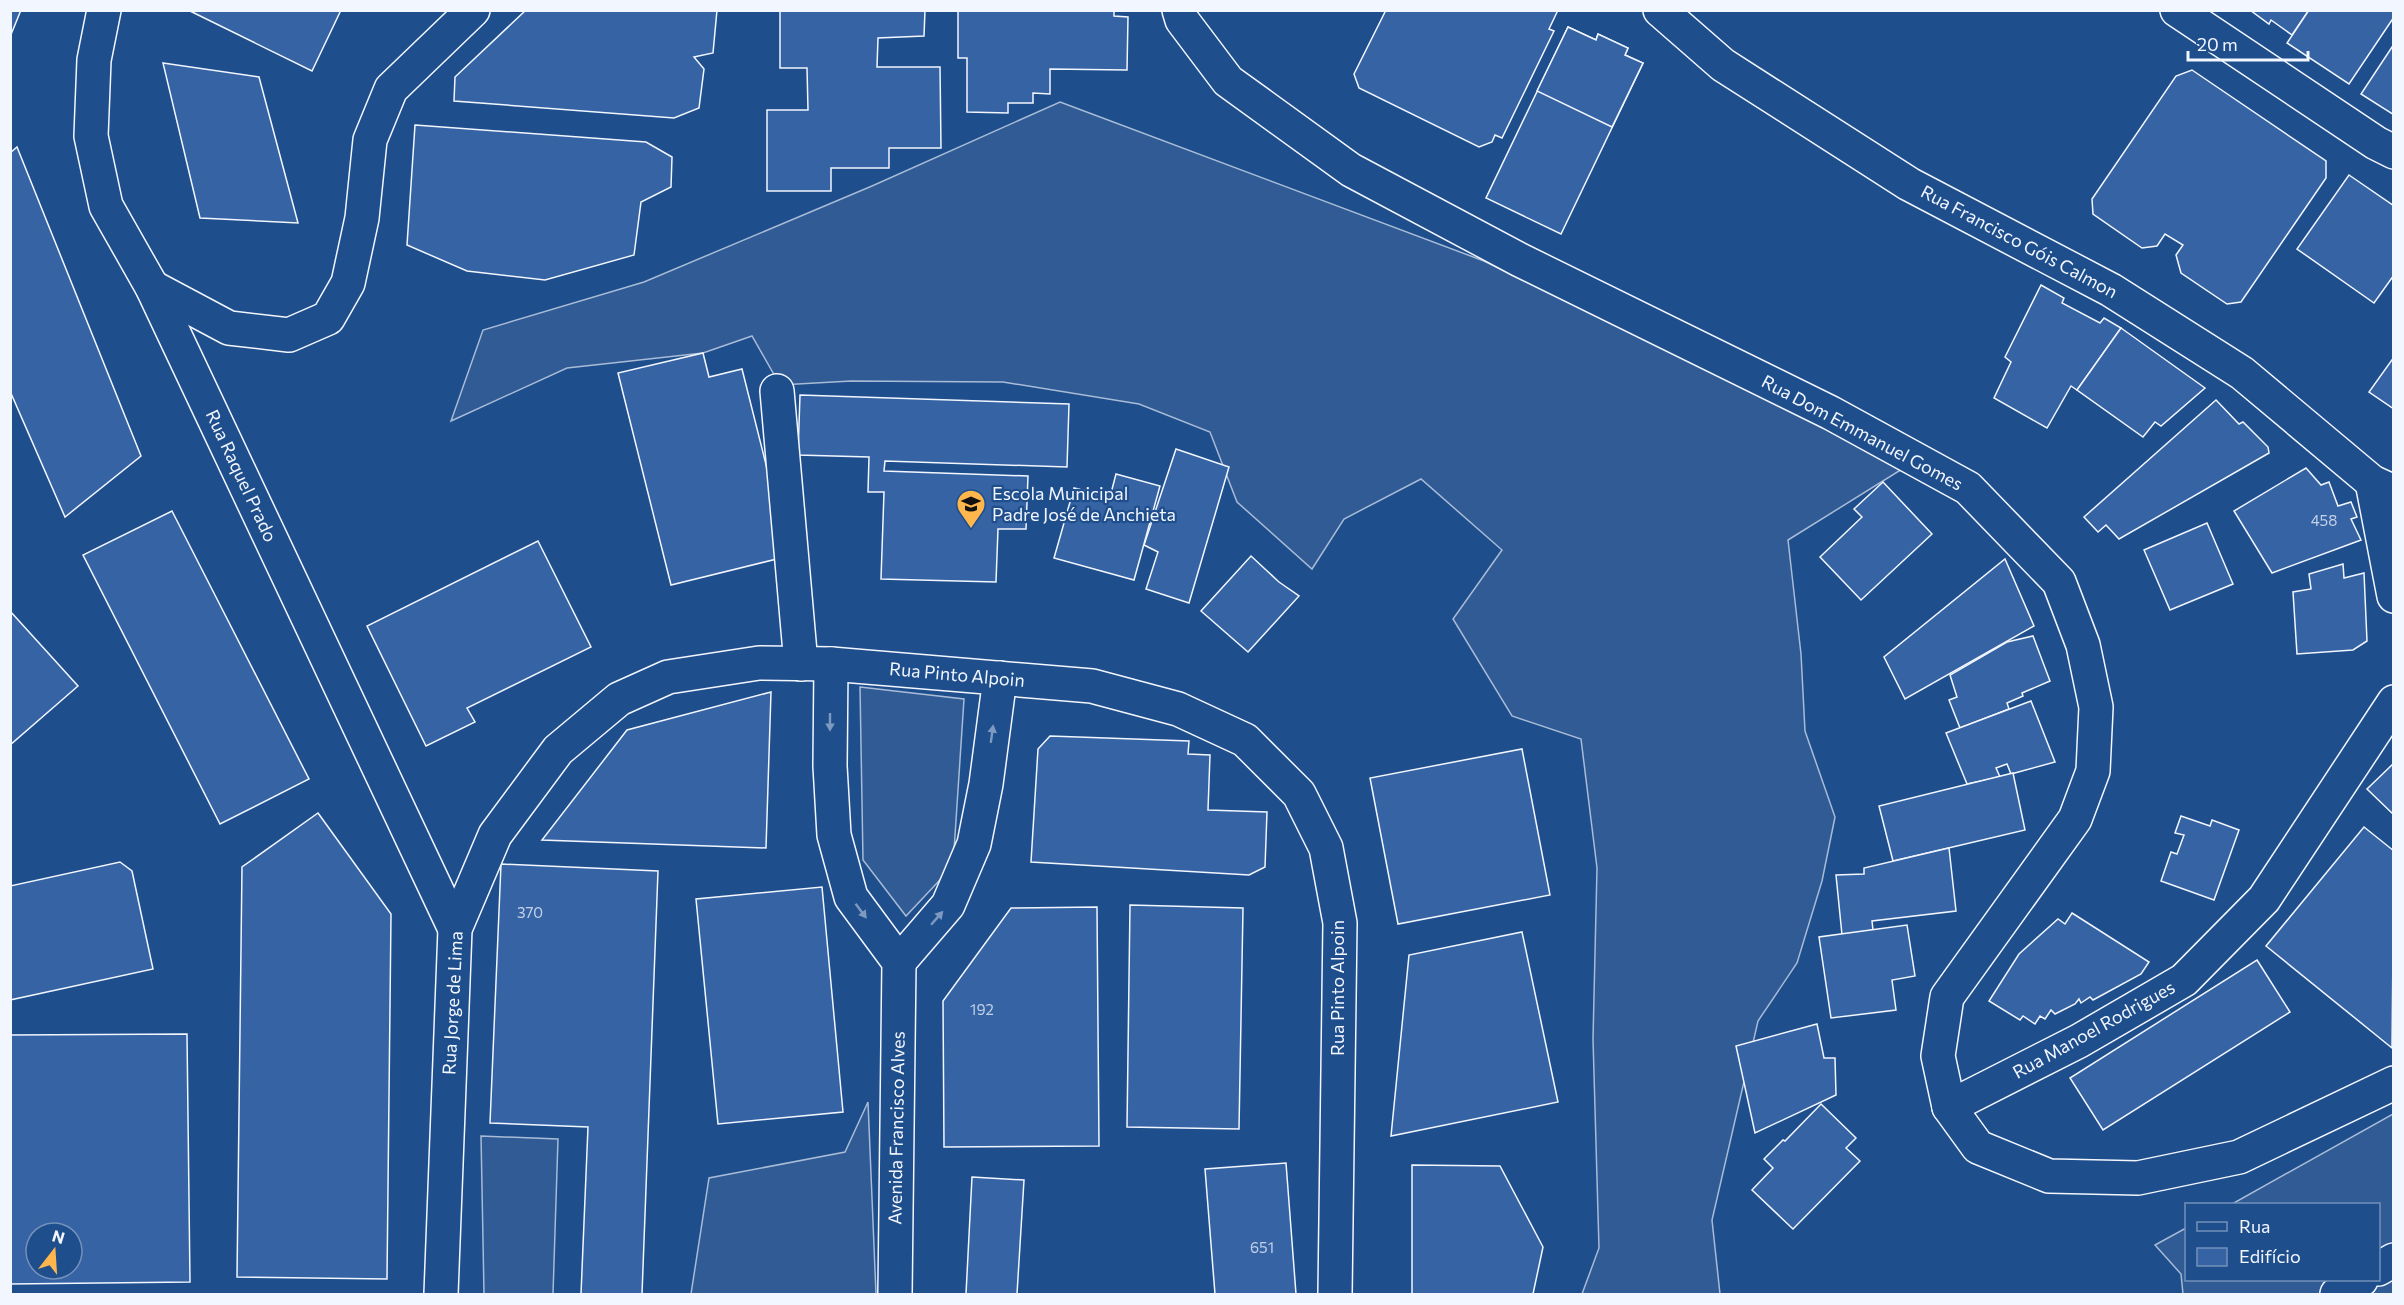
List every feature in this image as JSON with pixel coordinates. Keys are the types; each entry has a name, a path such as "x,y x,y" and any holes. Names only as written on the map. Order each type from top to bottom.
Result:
{"street":[{"name":"Rua Raquel Prado","path":"104,10 94,60 91,136 106,206 152,287 455,929"},
{"path":"152,287 229,328 289,335 328,318 348,283 362,218 370,140 392,89 473,10"},
{"name":"Rua Dom Emmanuel Gomes","path":"1179,10 1182,20 1228,81 1351,170 1531,265 1831,414 1968,488 2059,582 2083,645 2096,707 2093,771 2075,819 1947,997 1938,1056 1949,1107 1978,1147 2049,1176 2138,1178 2239,1157 2394,1083"},
{"name":"Rua Francisco Góis Calmon","path":"1660,10 1723,65 1909,184 2111,291 2242,373 2383,487 2394,596"},
{"path":"2177,10 2376,143 2394,152"},
{"path":"777,391 830,766 834,835 851,897 899,962 948,905 974,844 986,784 1000,678"},
{"name":"Rua Jorge de Lima","path":"441,1294 455,929 495,835 558,750 619,699 668,677 759,663 816,664"},
{"name":"Rua Pinto Alpoin","path":"816,664 1092,686 1178,709 1245,740 1299,794 1326,848 1340,924 1335,1294"},
{"name":"Rua Manoel Rodrigues","path":"1949,1107 2079,1041 2184,980 2264,899 2394,702"},
{"name":"Avenida Francisco Alves","path":"895,1294 899,962"},
{"path":"2380,1268 2394,1260"},
{"path":"2337,1294 2359,1281"}],"shaded area":[{"path":"1060,102 1484,261 1907,466 1788,540 1801,654 1805,731 1835,817 1822,881 1797,963 1758,1021 1712,1220 1720,1294 1582,1294 1599,1248 1593,1039 1597,868 1581,739 1512,716 1453,619 1502,550 1421,479 1344,519 1312,569 1237,502 1210,432 1139,404 1003,382 851,381 780,385 752,336 703,353 567,368 451,421 483,330 644,282 872,186"},
{"path":"860,687 964,699 953,866 906,916 863,860"},
{"path":"868,1102 876,1294 691,1294 709,1178 845,1152"},
{"path":"2393,1114 2393,1294 2183,1294 2181,1274 2155,1245 2185,1229 2185,1281 2380,1281 2380,1203 2234,1203"},
{"path":"481,1136 558,1139 553,1294 484,1294"}],"building":[{"path":"10,10 21,10 10,37"},
{"path":"188,10 341,10 312,71"},
{"path":"526,10 717,10 713,53 694,57 704,69 699,108 674,118 454,101 455,77"},
{"path":"780,10 925,10 924,36 878,38 877,67 940,67 941,148 889,148 889,168 831,168 831,191 767,191 767,110 808,110 807,68 780,68"},
{"path":"958,10 1114,10 1114,16 1128,17 1127,70 1050,69 1050,94 1033,93 1033,103 1008,103 1008,113 967,112 967,58 958,58"},
{"path":"1386,10 1558,10 1549,29 1554,31 1502,138 1495,135 1492,142 1479,147 1359,88 1354,74"},
{"path":"2250,10 2309,10 2292,35 2271,20 2269,24"},
{"path":"2309,10 2394,10 2394,17 2349,84 2287,43"},
{"path":"1568,27 1596,40 1598,34 1628,48 1625,55 1643,63 1561,234 1486,198"},
{"path":"1568,27 1596,40 1598,34 1628,48 1625,55 1643,63 1612,127 1537,91"},
{"path":"2394,44 2394,115 2361,94"},
{"path":"163,63 259,77 298,223 200,218"},
{"path":"2192,70 2326,161 2326,178 2241,302 2227,304 2181,273 2176,255 2183,245 2165,234 2157,246 2142,248 2093,214 2092,199 2176,76"},
{"path":"415,125 646,142 672,157 671,187 641,202 634,255 545,280 467,271 407,245"},
{"path":"17,147 141,456 65,517 10,391 10,153"},
{"path":"2349,175 2394,206 2394,275 2374,303 2297,249"},
{"path":"2041,285 2064,298 2062,303 2100,323 2104,318 2121,328 2077,390 2071,386 2047,428 1994,398 2011,362 2005,357"},
{"path":"2121,328 2205,388 2161,426 2155,422 2143,437 2077,390"},
{"path":"703,353 709,377 742,369 789,556 671,585 618,373"},
{"path":"2394,357 2394,409 2369,392"},
{"path":"800,395 1069,404 1067,467 885,461 884,471 1028,476 1026,529 998,529 996,582 881,579 884,492 868,492 869,457 798,455"},
{"path":"2216,400 2239,424 2243,422 2268,447 2269,453 2119,539 2106,525 2098,532 2084,517"},
{"path":"1176,449 1229,467 1189,603 1146,589 1158,552 1144,545"},
{"path":"2306,468 2321,485 2329,482 2338,506 2351,502 2357,517 2351,519 2361,540 2272,573 2234,511"},
{"path":"1116,474 1160,486 1134,580 1054,558 1074,488 1110,497"},
{"path":"1883,482 1932,534 1861,600 1820,557 1862,517 1854,509"},
{"path":"172,511 309,779 220,824 83,555"},
{"path":"2207,523 2233,584 2170,610 2144,550"},
{"path":"538,541 591,647 467,708 475,722 426,746 367,626"},
{"path":"1251,556 1279,582 1299,596 1248,652 1201,611"},
{"path":"2005,559 2034,626 1905,699 1884,657"},
{"path":"2343,564 2344,578 2364,573 2367,641 2353,650 2297,654 2293,592 2311,589 2309,574"},
{"path":"10,611 78,686 10,745"},
{"path":"2033,636 2050,681 2022,693 2023,696 2007,703 2009,709 1960,728 1949,700 1957,697 1950,675 2007,642"},
{"path":"771,692 766,848 542,840 627,730"},
{"path":"2031,701 2055,762 2011,774 2007,764 1996,768 2000,777 1967,784 1946,733"},
{"path":"1050,736 1189,741 1188,754 1210,755 1208,810 1267,812 1265,867 1249,875 1031,862 1038,749"},
{"path":"1522,749 1550,895 1398,924 1370,778"},
{"path":"2394,763 2394,815 2367,789"},
{"path":"2013,773 2025,830 1893,861 1879,806"},
{"path":"318,813 391,914 387,1279 237,1277 242,867"},
{"path":"2181,816 2210,826 2212,820 2239,830 2214,900 2161,881 2171,852 2177,854 2184,835 2175,833"},
{"path":"2364,827 2394,851 2392,1048 2266,946"},
{"path":"1949,848 1956,911 1872,921 1873,930 1842,935 1836,875 1864,874 1864,868"},
{"path":"120,862 132,871 153,969 10,1000 10,886"},
{"path":"501,864 658,871 642,1294 581,1294 588,1127 490,1123"},
{"path":"822,887 843,1112 718,1124 696,899"},
{"path":"1130,905 1243,908 1239,1129 1127,1127"},
{"path":"1097,907 1099,1146 944,1147 943,1001 1011,908"},
{"path":"2072,913 2149,962 2141,974 2093,1000 2090,997 2081,1003 2079,999 2075,1004 2055,1014 2051,1010 2045,1019 2040,1016 2035,1024 2023,1016 2020,1020 1989,1001 2019,954 2058,919 2065,924"},
{"path":"1907,925 1915,976 1892,980 1896,1010 1831,1018 1819,937"},
{"path":"1522,932 1558,1102 1391,1136 1409,955"},
{"path":"2257,960 2290,1012 2103,1130 2070,1078"},
{"path":"1817,1024 1824,1058 1835,1058 1836,1095 1755,1133 1736,1046"},
{"path":"187,1034 190,1282 10,1284 10,1035"},
{"path":"1821,1104 1856,1138 1846,1148 1860,1161 1793,1229 1752,1190 1773,1168 1764,1159"},
{"path":"1286,1163 1296,1294 1215,1294 1205,1169"},
{"path":"1412,1165 1500,1166 1543,1247 1533,1294 1412,1294"},
{"path":"972,1177 1024,1180 1017,1294 966,1294"}],"place":[{"name":"Escola Municipal Padre José de Anchieta","path":"971,530"}]}
